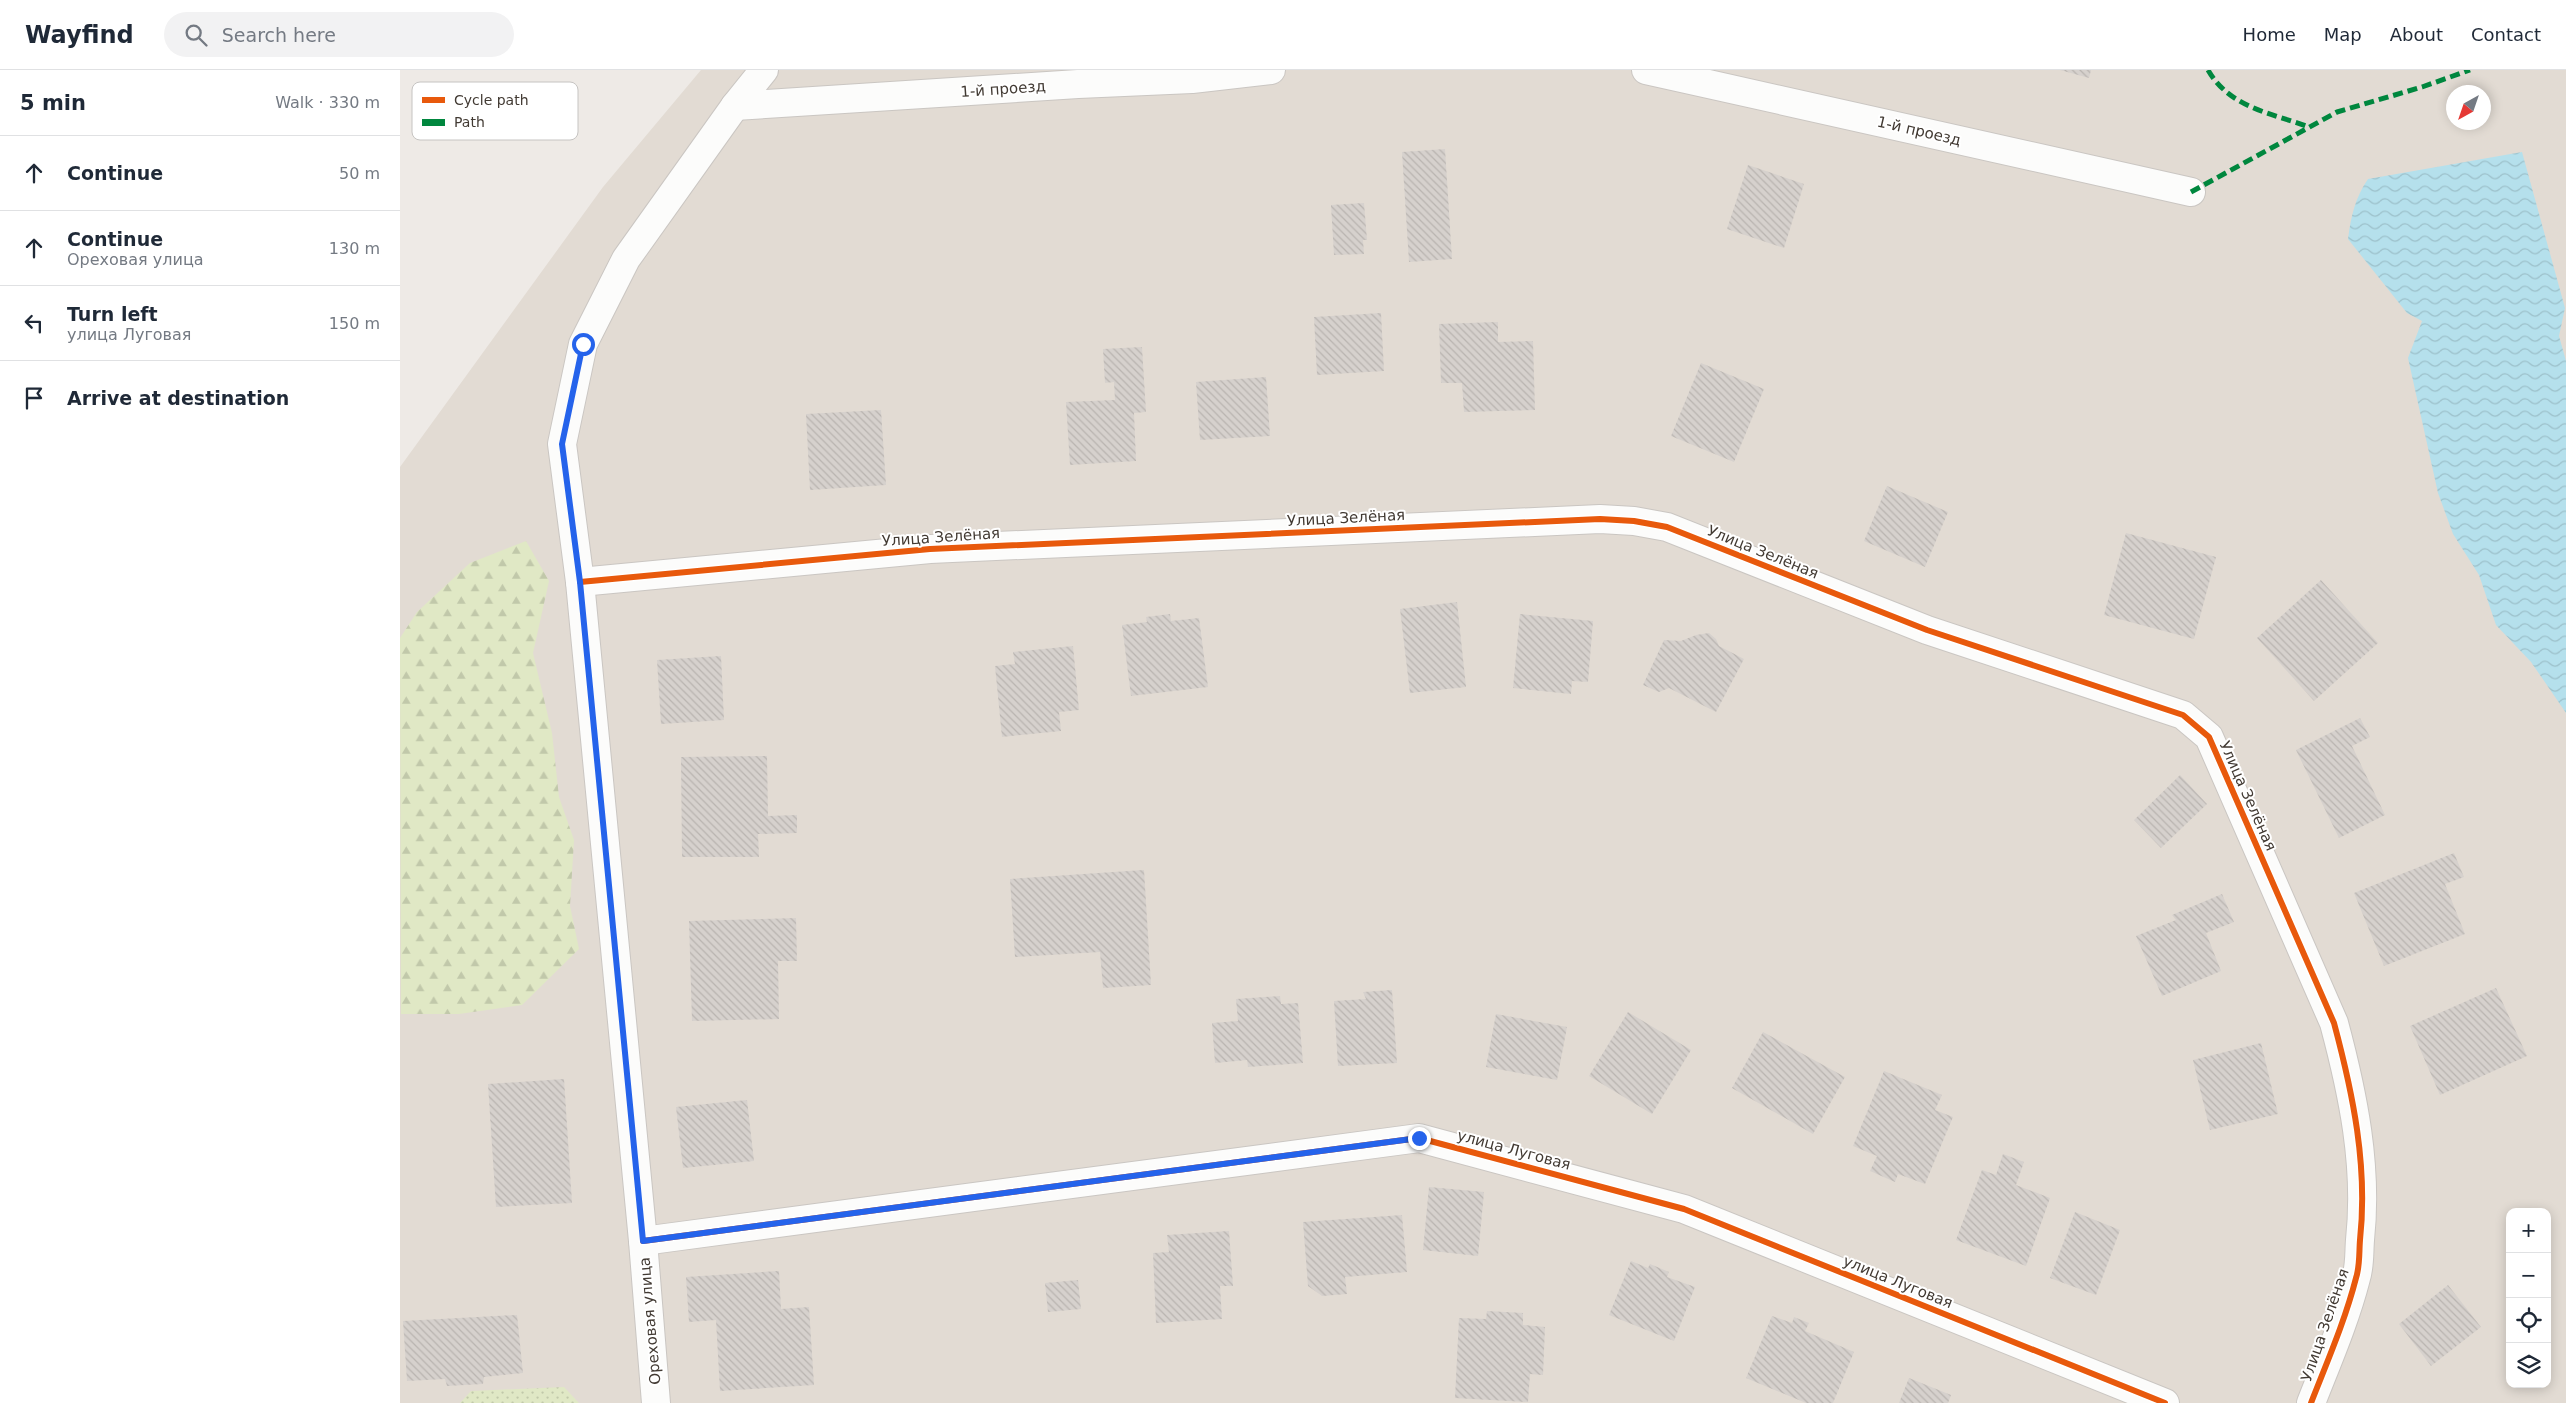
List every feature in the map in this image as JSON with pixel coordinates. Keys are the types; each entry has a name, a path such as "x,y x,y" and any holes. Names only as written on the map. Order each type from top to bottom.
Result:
{"street":[{"name":"Ореховая улица","path":"656,1403 643,1241 580,582 562,444 583,344 626,259 735,106 764,70"},
{"name":"1-й проезд","path":"735,106 1078,84 1192,79 1271,70"},
{"name":"1-й проезд","path":"1646,70 2191,192"},
{"name":"Улица Зелёная","path":"580,582 930,549 1600,519 1634,521 1668,528 1927,630 2183,714 2209,736 2334,1023 2347,1070 2362,1160 2364,1210 2357,1276 2330,1357 2311,1403"},
{"name":"улица Луговая","path":"643,1241 1419,1138 1684,1209 2165,1403"}],"shaded area":[{"path":"701,70 2566,70 2566,1403 400,1403 400,467 603,187"}],"green space":[{"path":"526,541 549,581 533,653 552,733 559,797 574,840 570,906 579,949 522,1005 459,1014 401,1014 400,638 417,612 470,563"},
{"path":"564,1387 579,1403 460,1403 471,1391"}],"water":[{"path":"2522,152 2565,308 2559,336 2566,361 2566,713 2531,662 2496,625 2479,575 2453,534 2438,493 2408,358 2422,321 2407,313 2348,239 2354,208 2368,179"}],"building":[{"path":"2060,70 2091,70 2089,78"},
{"path":"1445,149 1452,259 1409,262 1402,152"},
{"path":"1748,165 1804,184 1784,248 1727,229"},
{"path":"1364,203 1367,240 1363,240 1364,254 1334,255 1331,205"},
{"path":"1381,313 1384,371 1317,375 1314,317"},
{"path":"1498,322 1498,342 1533,341 1535,410 1464,412 1462,383 1441,383 1439,324"},
{"path":"1142,347 1146,412 1134,413 1136,461 1070,465 1066,402 1115,400 1114,382 1105,383 1103,349"},
{"path":"1701,363 1764,389 1734,462 1671,436"},
{"path":"1266,377 1270,436 1200,440 1196,382"},
{"path":"881,410 886,485 810,490 806,414"},
{"path":"1887,486 1948,512 1925,567 1864,541"},
{"path":"2126,533 2216,557 2194,639 2104,615"},
{"path":"2321,580 2378,643 2314,701 2257,638"},
{"path":"1457,602 1466,687 1410,693 1400,609"},
{"path":"1170,614 1171,621 1199,618 1208,687 1131,696 1122,625 1147,622 1146,617"},
{"path":"1520,614 1593,621 1588,682 1572,681 1571,694 1513,688"},
{"path":"1709,633 1716,639 1719,646 1744,659 1716,712 1669,688 1659,692 1643,685 1664,640 1681,641 1696,635"},
{"path":"1073,646 1079,710 1059,712 1061,731 1002,737 995,666 1015,664 1013,652"},
{"path":"721,656 724,720 661,724 657,660"},
{"path":"2360,718 2370,737 2352,746 2385,815 2339,838 2296,750"},
{"path":"767,756 768,816 797,815 797,833 758,834 759,857 682,857 681,757"},
{"path":"2180,775 2207,804 2161,848 2134,820"},
{"path":"2454,853 2464,877 2445,884 2465,934 2384,966 2354,893"},
{"path":"1144,870 1151,985 1103,988 1100,952 1015,957 1010,879"},
{"path":"2222,894 2234,922 2206,933 2221,971 2162,996 2136,936 2176,920 2172,915"},
{"path":"796,918 797,961 778,961 779,1019 692,1021 689,921"},
{"path":"2496,988 2527,1056 2440,1095 2410,1026"},
{"path":"1392,990 1397,1063 1338,1066 1334,1001 1366,999 1363,992"},
{"path":"1280,996 1281,1004 1298,1003 1303,1063 1248,1067 1247,1060 1215,1063 1212,1023 1238,1021 1236,999"},
{"path":"1628,1012 1691,1050 1652,1114 1589,1076"},
{"path":"1496,1014 1567,1027 1557,1080 1486,1067"},
{"path":"1763,1032 1845,1077 1813,1134 1732,1088"},
{"path":"2261,1043 2278,1114 2210,1130 2193,1060"},
{"path":"1884,1071 1942,1095 1935,1110 1953,1117 1925,1184 1898,1174 1895,1182 1870,1171 1877,1156 1853,1146"},
{"path":"564,1079 572,1203 496,1207 488,1084"},
{"path":"747,1100 754,1161 683,1168 676,1107"},
{"path":"2003,1154 2024,1162 2016,1185 2050,1198 2026,1266 1956,1240 1982,1170 1996,1175"},
{"path":"1429,1187 1484,1192 1478,1256 1423,1250"},
{"path":"2075,1212 2120,1230 2096,1295 2050,1278"},
{"path":"1402,1215 1407,1272 1345,1277 1347,1294 1322,1296 1308,1286 1303,1222"},
{"path":"1229,1231 1233,1286 1220,1286 1222,1319 1156,1323 1153,1253 1169,1252 1167,1235"},
{"path":"1631,1261 1648,1268 1650,1264 1669,1272 1667,1277 1695,1287 1674,1341 1609,1315"},
{"path":"779,1271 781,1309 809,1307 814,1385 720,1391 716,1320 689,1322 686,1277"},
{"path":"1078,1280 1081,1309 1048,1312 1045,1283"},
{"path":"2448,1285 2481,1327 2431,1366 2399,1324"},
{"path":"1487,1311 1523,1313 1523,1325 1545,1327 1543,1375 1530,1374 1528,1402 1455,1398 1459,1318 1486,1319"},
{"path":"517,1315 523,1373 484,1377 483,1384 447,1386 445,1379 407,1381 403,1321"},
{"path":"1772,1316 1792,1323 1794,1317 1809,1323 1805,1331 1854,1352 1833,1403 1806,1403 1746,1378"},
{"path":"1909,1378 1951,1395 1948,1403 1899,1403"}],"marked path":[{"path":"2208,70 2217,83 2240,101 2266,113 2309,127"},
{"path":"2191,192 2337,112 2422,87 2470,70"}],"cycle path":[{"path":"580,582 930,549 1600,519 1634,521 1667,527 1927,630 2183,715 2209,737 2334,1023 2353,1103 2362,1185 2358,1269 2341,1326 2311,1403"},
{"path":"643,1241 1419,1138 1684,1209 2165,1403"}],"route":[{"path":"583,344 562,444 580,582 643,1241 1419,1138"}]}
